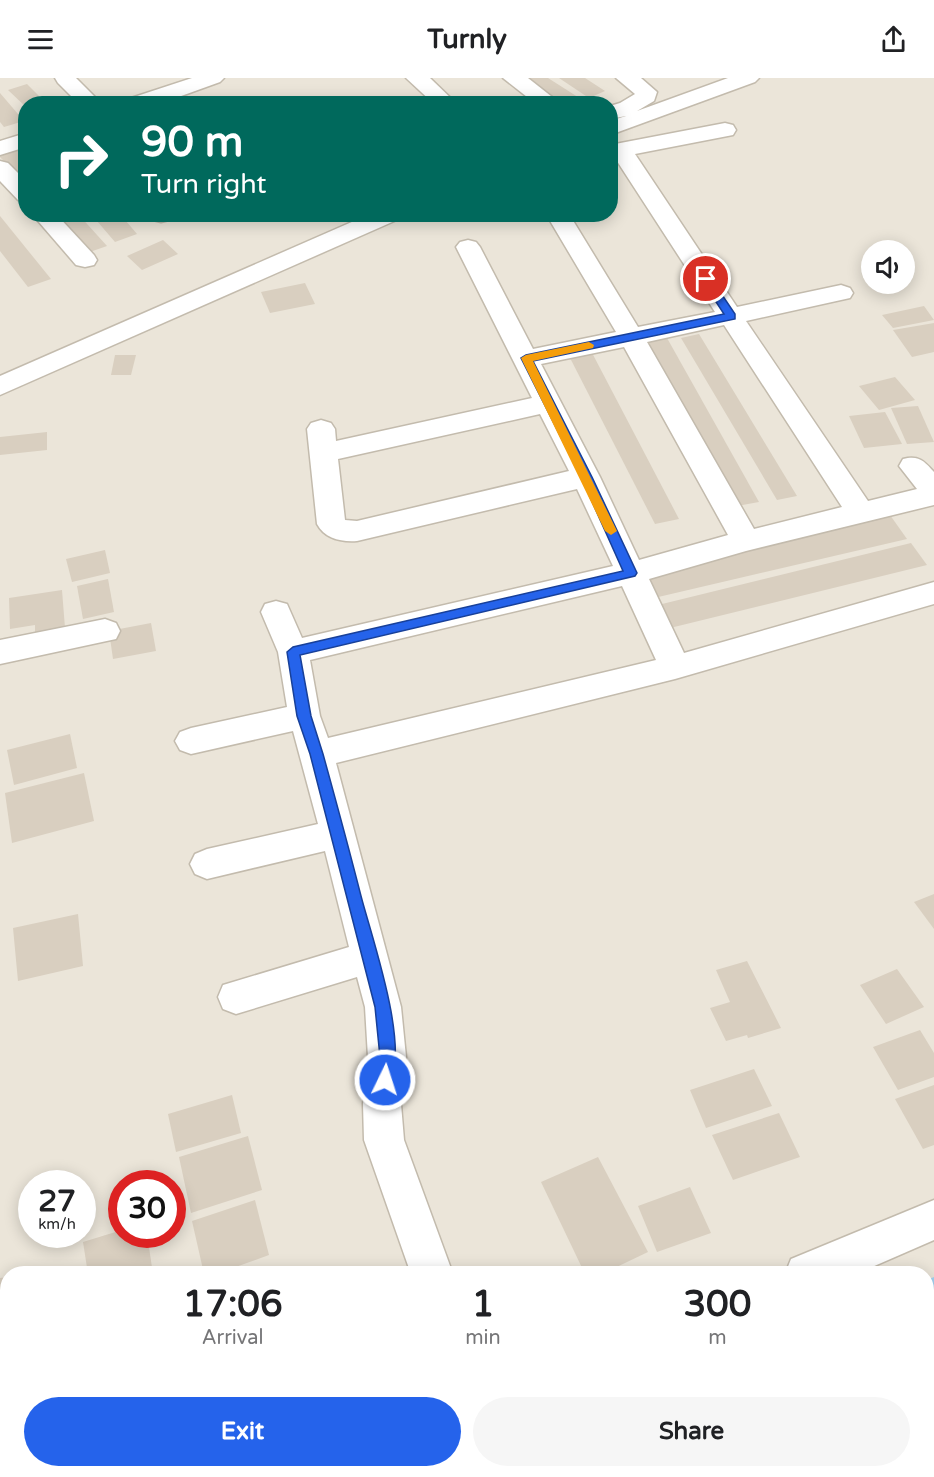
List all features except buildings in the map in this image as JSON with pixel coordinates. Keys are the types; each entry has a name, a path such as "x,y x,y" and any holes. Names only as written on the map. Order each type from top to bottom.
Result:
{"street":[{"path":"159,96 178,83 213,78"},
{"path":"417,78 438,96"},
{"path":"514,78 540,96"},
{"path":"618,111 628,108 646,96 646,92 627,78"},
{"path":"618,141 748,78"},
{"path":"65,79 83,96"},
{"path":"0,124 14,144"},
{"path":"618,143 725,130"},
{"path":"618,149 860,512"},
{"path":"0,168 18,187"},
{"path":"51,222 85,260"},
{"path":"0,386 373,222"},
{"path":"562,222 631,336 746,541"},
{"path":"468,247 586,477 675,667"},
{"path":"526,358 842,293"},
{"path":"549,403 322,441 331,524 336,530 357,531 586,477"},
{"path":"293,652 631,573 934,493 913,466"},
{"path":"317,754 675,667 934,593"},
{"path":"276,612 293,652 304,716 317,754 383,1007 387,1057 382,1104 384,1140 429,1266"},
{"path":"0,652 105,631"},
{"path":"191,741 304,716"},
{"path":"207,864 337,834"},
{"path":"236,997 370,957"},
{"path":"825,1266 934,1220"}],"shaded area":[{"path":"0,78 934,78 934,1266 0,1266"}],"slow traffic":[{"path":"589,345 526,358 611,531"}],"route":[{"path":"385,1080 387,1057 383,1007 317,754 304,716 293,652 631,573 526,358 731,316 706,279"}]}
